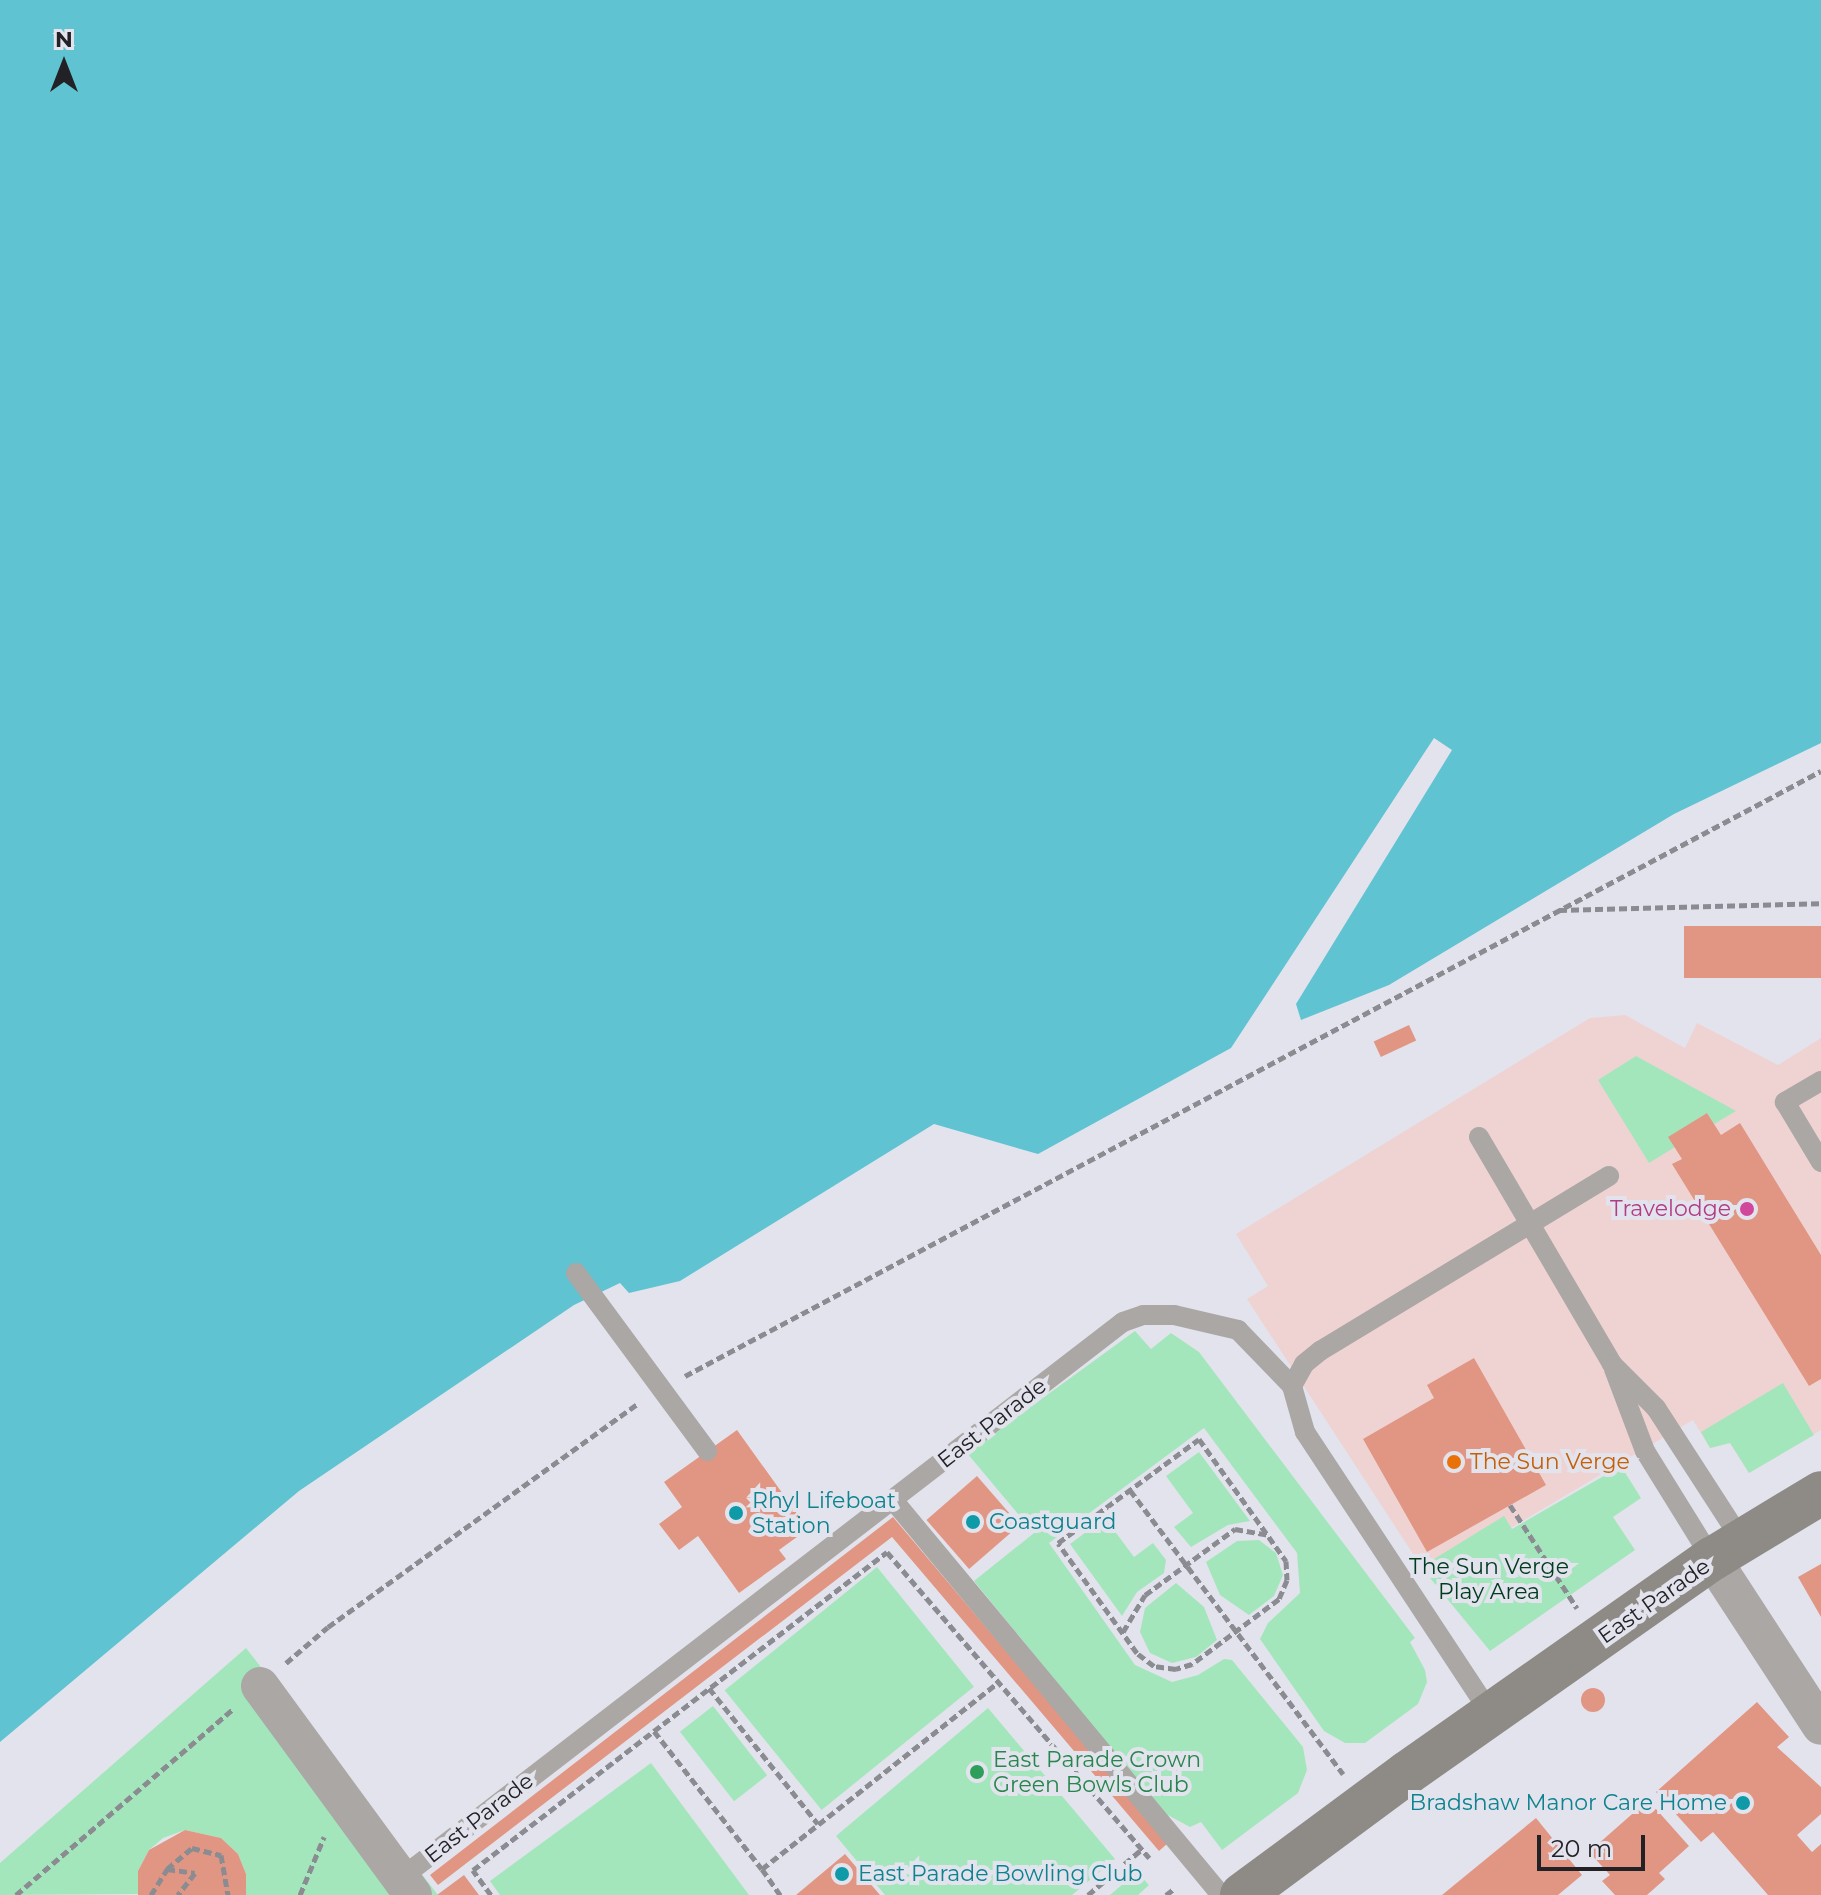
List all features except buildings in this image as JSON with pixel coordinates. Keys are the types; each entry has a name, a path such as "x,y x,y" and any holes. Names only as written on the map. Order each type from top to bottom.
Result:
{"main road":[{"name":"East Parade","path":"1242,1895 1597,1640 1727,1550 1821,1493"}],"street":[{"path":"1727,1550 1821,1726"},
{"path":"260,1686 407,1887"}],"lane":[{"path":"1821,1081 1785,1102 1821,1162"},
{"path":"1479,1137 1612,1364 1645,1451 1727,1550"},
{"path":"1292,1386 1304,1364 1320,1351 1609,1176"},
{"path":"576,1273 658,1390 707,1451"},
{"name":"East Parade","path":"407,1887 893,1500 1123,1322 1143,1315 1174,1315 1238,1330 1292,1386 1305,1432 1491,1714"},
{"path":"1612,1364 1656,1408 1727,1550"},
{"path":"893,1500 1221,1895"}],"path":[{"path":"16,1895 328,1627 658,1390 1821,771"},
{"path":"1558,910 1821,903"},
{"path":"1199,1439 1286,1561 1287,1580 1279,1599 1192,1664 1176,1669 1154,1666 1123,1633 1058,1543 1130,1490 1199,1439"},
{"path":"1130,1490 1365,1804"},
{"path":"1510,1505 1597,1640"},
{"path":"1123,1633 1145,1595 1235,1529 1269,1536"},
{"path":"491,1895 473,1870 887,1552 1158,1868"},
{"path":"762,1869 999,1682"},
{"path":"709,1688 818,1824"},
{"path":"654,1731 780,1895"},
{"path":"300,1895 342,1797"},
{"path":"151,1895 167,1869 192,1848 221,1855 228,1895"},
{"path":"1088,1895 1142,1849"},
{"path":"167,1869 195,1873 178,1895"},
{"path":"1167,1878 1181,1895"},
{"path":"1166,1895 1175,1888"}],"shaded area":[{"path":"1625,1015 1685,1048 1697,1023 1778,1065 1821,1038 1821,1430 1749,1473 1730,1443 1710,1448 1693,1420 1428,1577 1247,1299 1268,1286 1236,1234 1590,1018"}],"green space":[{"path":"1636,1056 1736,1111 1714,1124 1707,1113 1669,1137 1675,1147 1649,1163 1598,1080"},
{"path":"1135,1331 1151,1349 1171,1333 1199,1352 1415,1638 1410,1642 1425,1670 1427,1682 1418,1704 1365,1743 1345,1743 1324,1731 1260,1639 1268,1623 1300,1593 1297,1553 1204,1428 1049,1543 1135,1665 1172,1682 1198,1675 1224,1659 1232,1660 1303,1747 1307,1770 1298,1793 1222,1850 1201,1822 1190,1827 1164,1813 974,1581 1034,1533 967,1453"},
{"path":"1783,1383 1814,1435 1749,1473 1730,1443 1710,1448 1701,1432"},
{"path":"1199,1452 1250,1521 1228,1525 1191,1547 1174,1527 1193,1513 1166,1476"},
{"name":"The Sun Verge Play Area","path":"1621,1466 1641,1498 1613,1517 1635,1550 1490,1651 1421,1567 1504,1516 1512,1529"},
{"path":"1105,1518 1134,1557 1153,1543 1166,1560 1164,1573 1137,1592 1122,1616 1070,1544"},
{"path":"1259,1540 1276,1553 1283,1575 1274,1596 1249,1615 1220,1595 1206,1562 1237,1541"},
{"name":"East Parade Crown Green Bowls Club","path":"877,1567 974,1687 822,1810 725,1690"},
{"path":"1176,1583 1204,1607 1217,1640 1196,1657 1172,1663 1150,1653 1140,1632 1145,1608"},
{"path":"246,1648 438,1895 246,1895 246,1874 238,1854 221,1838 185,1830 163,1838 149,1850 138,1871 138,1894 0,1895 0,1863"},
{"path":"713,1706 767,1775 734,1801 680,1732"},
{"name":"East Parade Crown Green Bowls Club","path":"988,1708 1115,1859 1072,1895 885,1895 836,1836"},
{"path":"651,1763 749,1895 500,1895 490,1881"},
{"path":"1137,1872 1149,1885 1138,1895 1110,1895"}],"water":[{"path":"0,0 1821,0 1821,743 1674,814 1389,985 1301,1020 1296,1004 1452,750 1434,738 1231,1048 1038,1154 934,1124 680,1281 629,1293 620,1283 574,1305 299,1491 0,1742"}],"place":[{"name":"Travelodge","path":"1747,1209"},
{"name":"The Sun Verge","path":"1454,1462"},
{"name":"Rhyl Lifeboat Station","path":"736,1513"},
{"name":"Coastguard","path":"973,1522"},
{"name":"East Parade Crown Green Bowls Club","path":"977,1772"},
{"name":"Bradshaw Manor Care Home","path":"1743,1803"},
{"name":"East Parade Bowling Club","path":"842,1874"}]}
